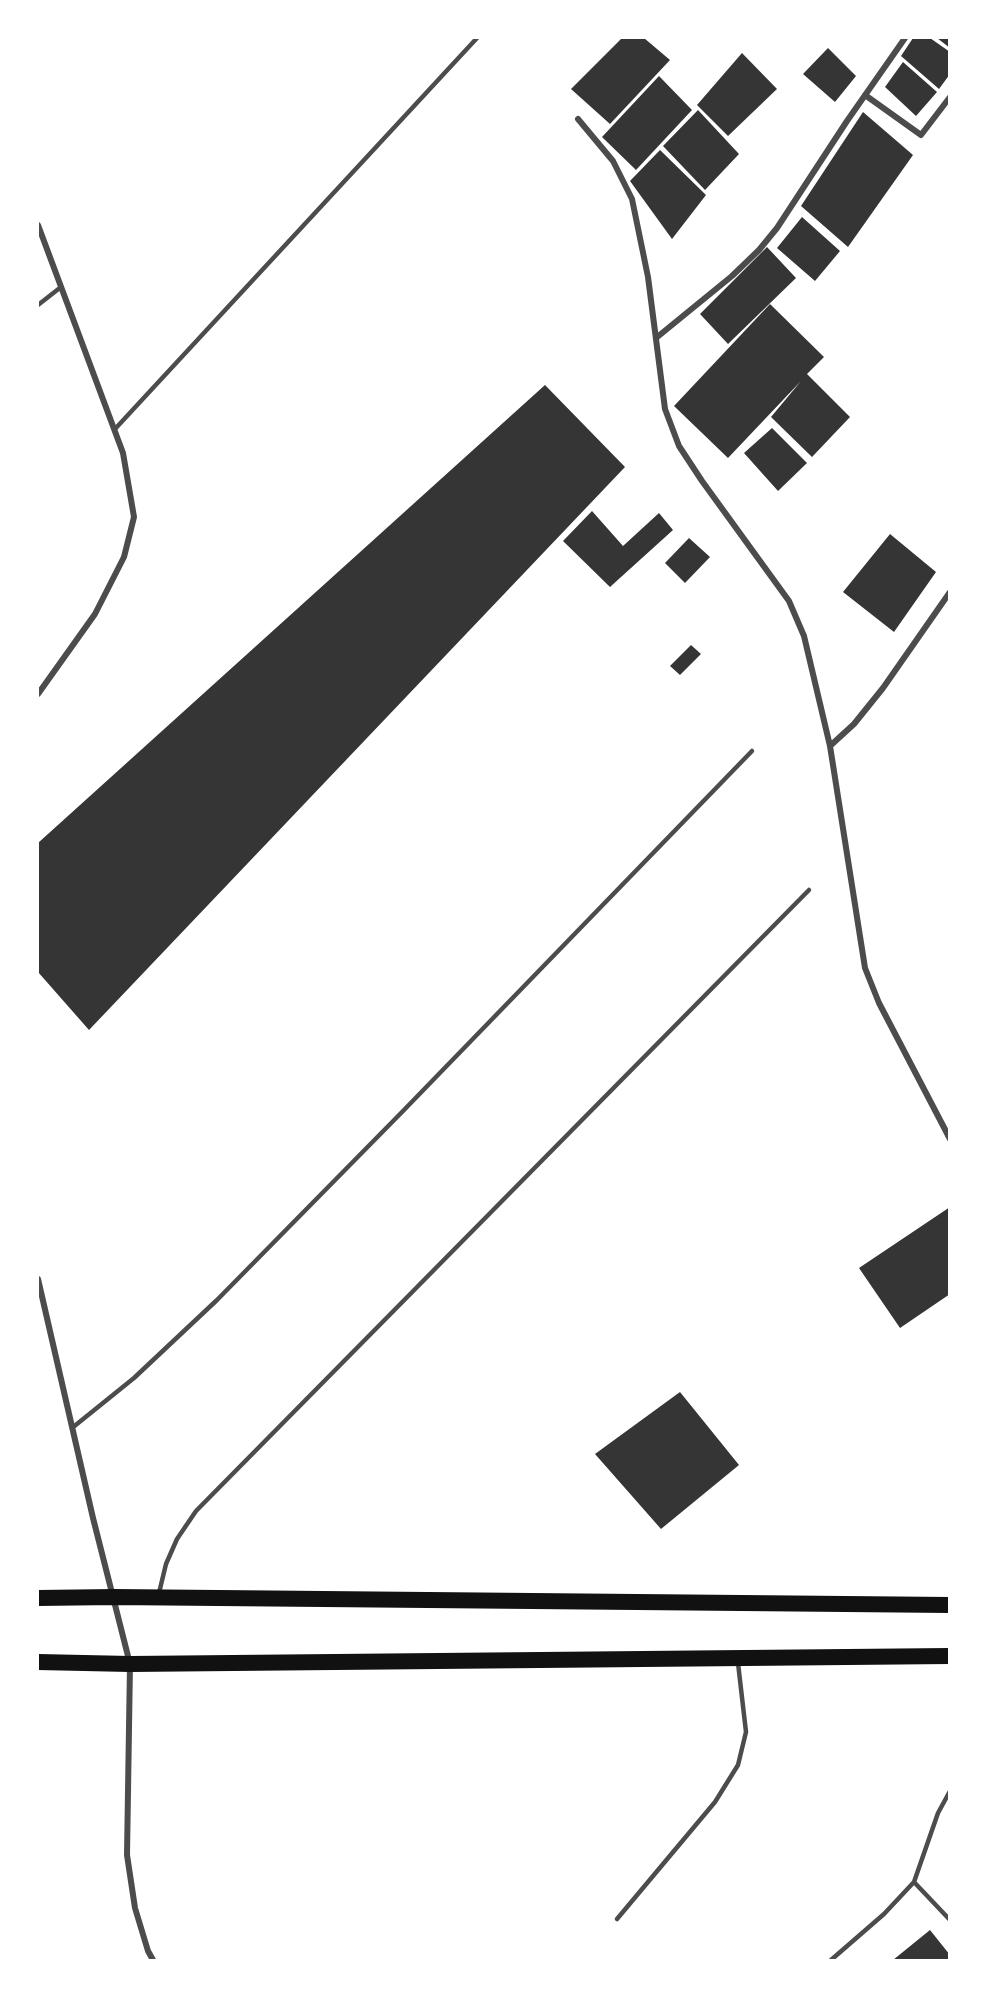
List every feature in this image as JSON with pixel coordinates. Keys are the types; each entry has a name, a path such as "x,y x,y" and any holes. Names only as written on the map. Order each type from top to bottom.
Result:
{"highway":[{"path":"38,1598 950,1605"},
{"path":"38,1662 130,1664 950,1656"}],"street":[{"path":"656,338 732,276 759,250 777,228 905,38"},
{"path":"865,95 921,135 950,98"},
{"path":"578,119 613,161 632,199 648,277 665,409 679,446 789,601 804,636 830,746 865,968 879,1003 950,1139"},
{"path":"38,225 123,453 134,517 124,557 95,614 38,694"},
{"path":"830,746 854,724 883,688 950,592"},
{"path":"38,1279 130,1664 127,1855 135,1908 153,1960"}],"lane":[{"path":"114,429 477,38"},
{"path":"38,306 61,287"},
{"path":"72,1428 134,1378 217,1299 752,751"},
{"path":"158,1598 166,1564 177,1539 196,1511 809,890"},
{"path":"617,1919 715,1802 738,1765 746,1732 737,1658"},
{"path":"831,1960 884,1914 914,1882 938,1813 950,1791"},
{"path":"914,1882 950,1920"}],"building":[{"path":"622,38 644,38 670,60 610,124 571,89"},
{"path":"913,38 930,38 950,52 950,74 939,89 901,56"},
{"path":"937,38 950,38 950,48"},
{"path":"828,48 856,76 835,102 803,74"},
{"path":"742,53 777,89 728,136 697,105"},
{"path":"903,62 937,92 916,116 885,87"},
{"path":"659,76 692,110 636,170 602,137"},
{"path":"698,110 739,154 705,190 663,146"},
{"path":"863,112 913,155 848,247 801,206"},
{"path":"660,150 706,195 672,239 630,181"},
{"path":"802,217 840,251 815,281 777,248"},
{"path":"767,247 796,278 728,344 700,314"},
{"path":"770,304 824,357 807,374 850,417 812,457 771,417 801,381 728,458 674,406"},
{"path":"545,385 625,467 89,1030 38,972 38,843"},
{"path":"772,428 807,463 778,491 744,453"},
{"path":"592,511 623,546 659,513 673,530 610,587 563,541"},
{"path":"890,534 936,572 894,632 843,592"},
{"path":"689,538 710,557 685,583 665,563"},
{"path":"691,645 701,654 680,675 670,666"},
{"path":"950,1207 950,1294 900,1328 859,1268"},
{"path":"680,1392 739,1465 661,1529 595,1454"},
{"path":"930,1930 950,1955 950,1960 893,1960"}]}
